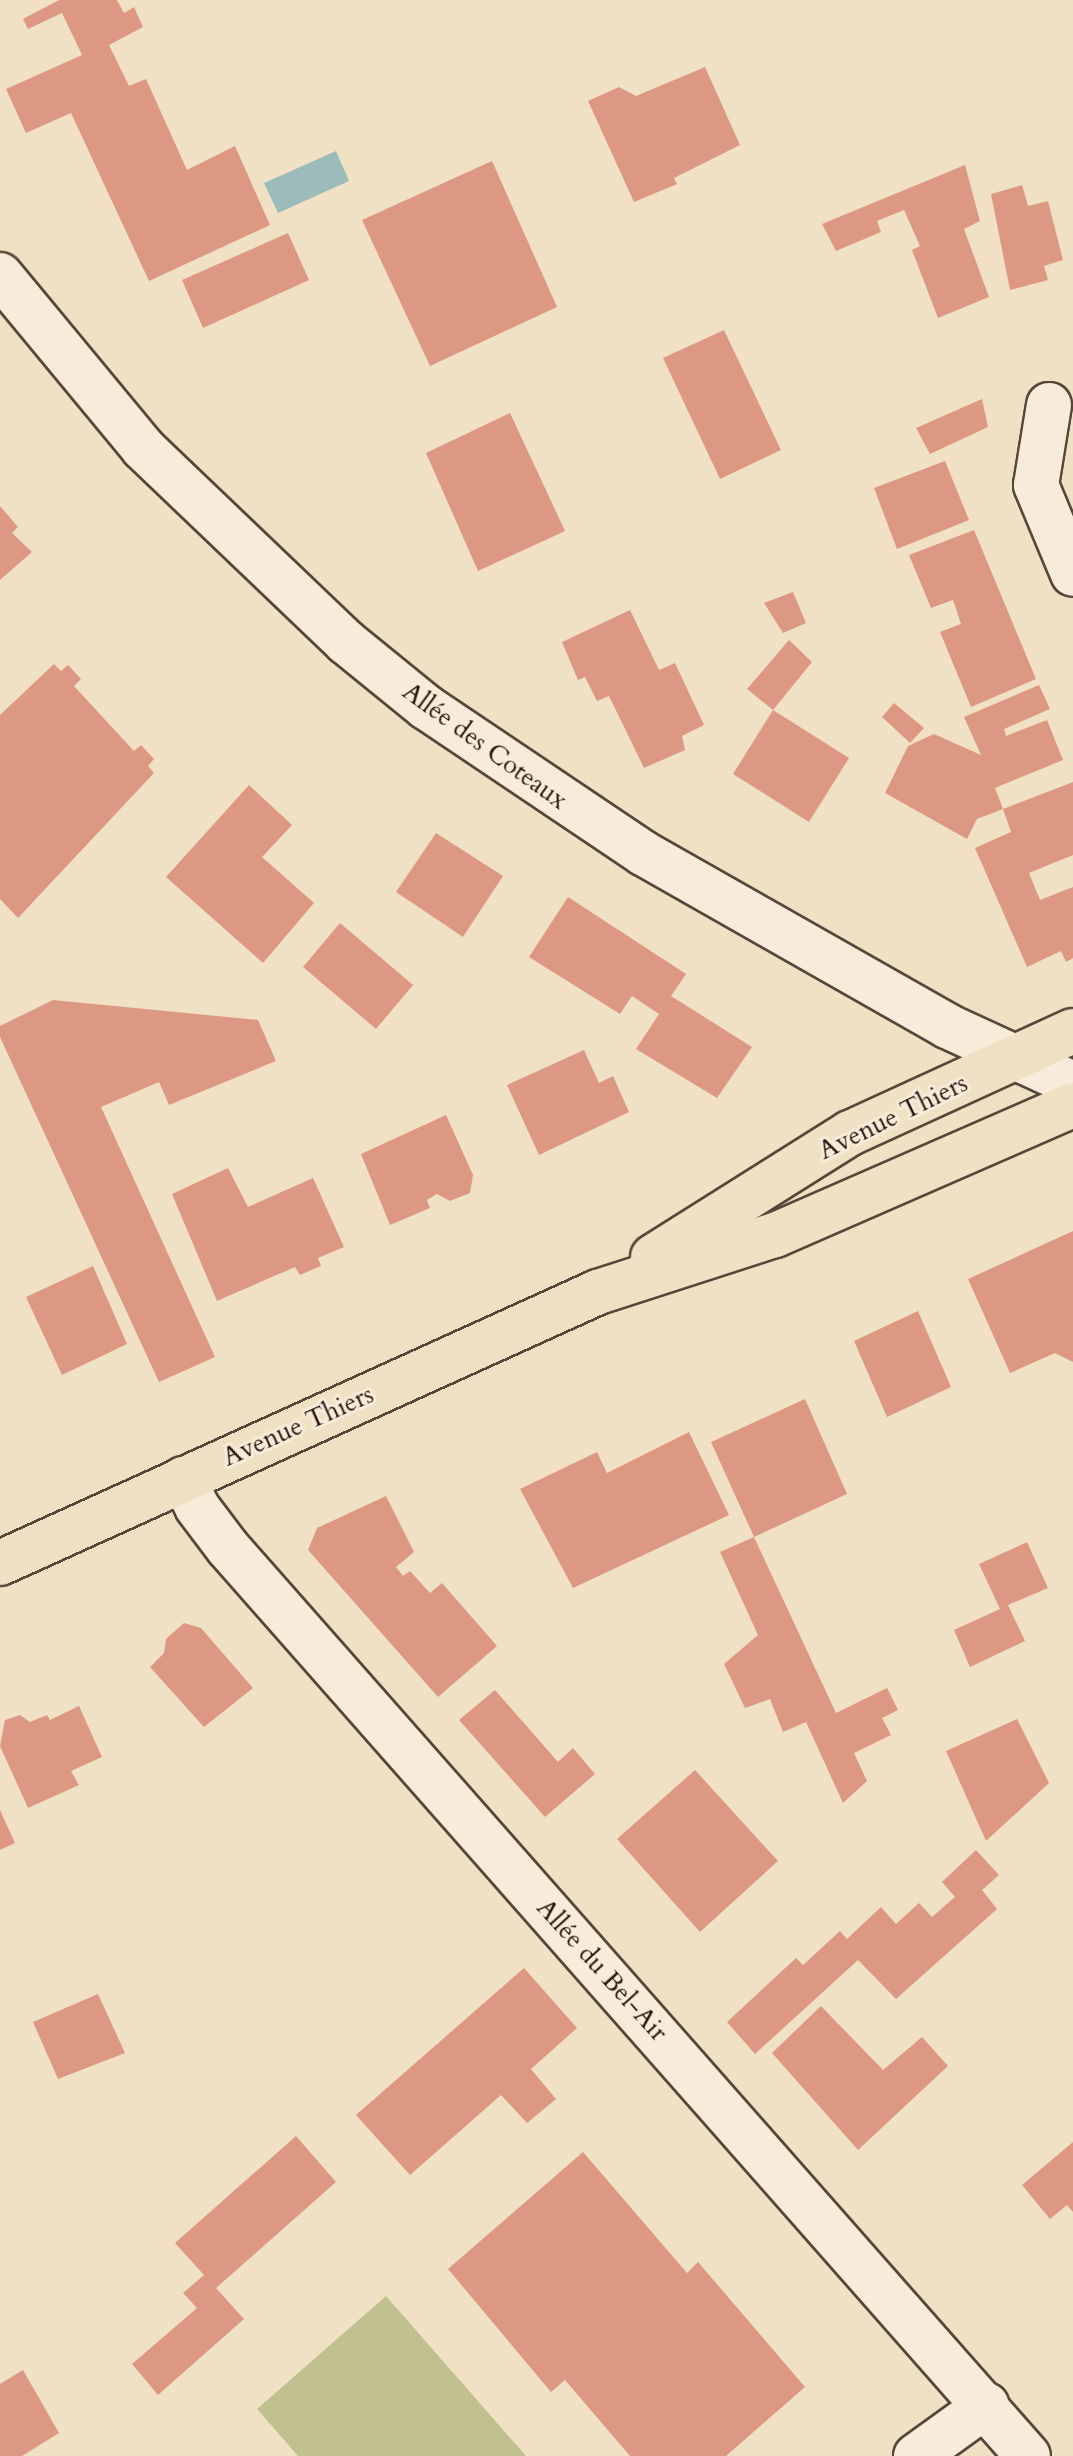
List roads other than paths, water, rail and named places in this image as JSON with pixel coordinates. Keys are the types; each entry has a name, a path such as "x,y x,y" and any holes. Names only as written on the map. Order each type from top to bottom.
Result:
{"main road":[{"name":"Avenue Thiers","path":"598,1292 850,1133 1073,1031"},
{"name":"Avenue Thiers","path":"0,1563 598,1292 775,1235 1073,1105"}],"street":[{"name":"Allée des Coteaux","path":"0,275 143,448 346,642 426,707 549,794 643,853 947,1026 1073,1084"},
{"path":"1049,405 1036,485 1073,574"},
{"name":"Allée du Bel-Air","path":"183,1479 228,1548 987,2405 1028,2456"},
{"path":"916,2456 987,2405"}],"water":[{"path":"336,151 349,181 278,213 264,183"}]}
